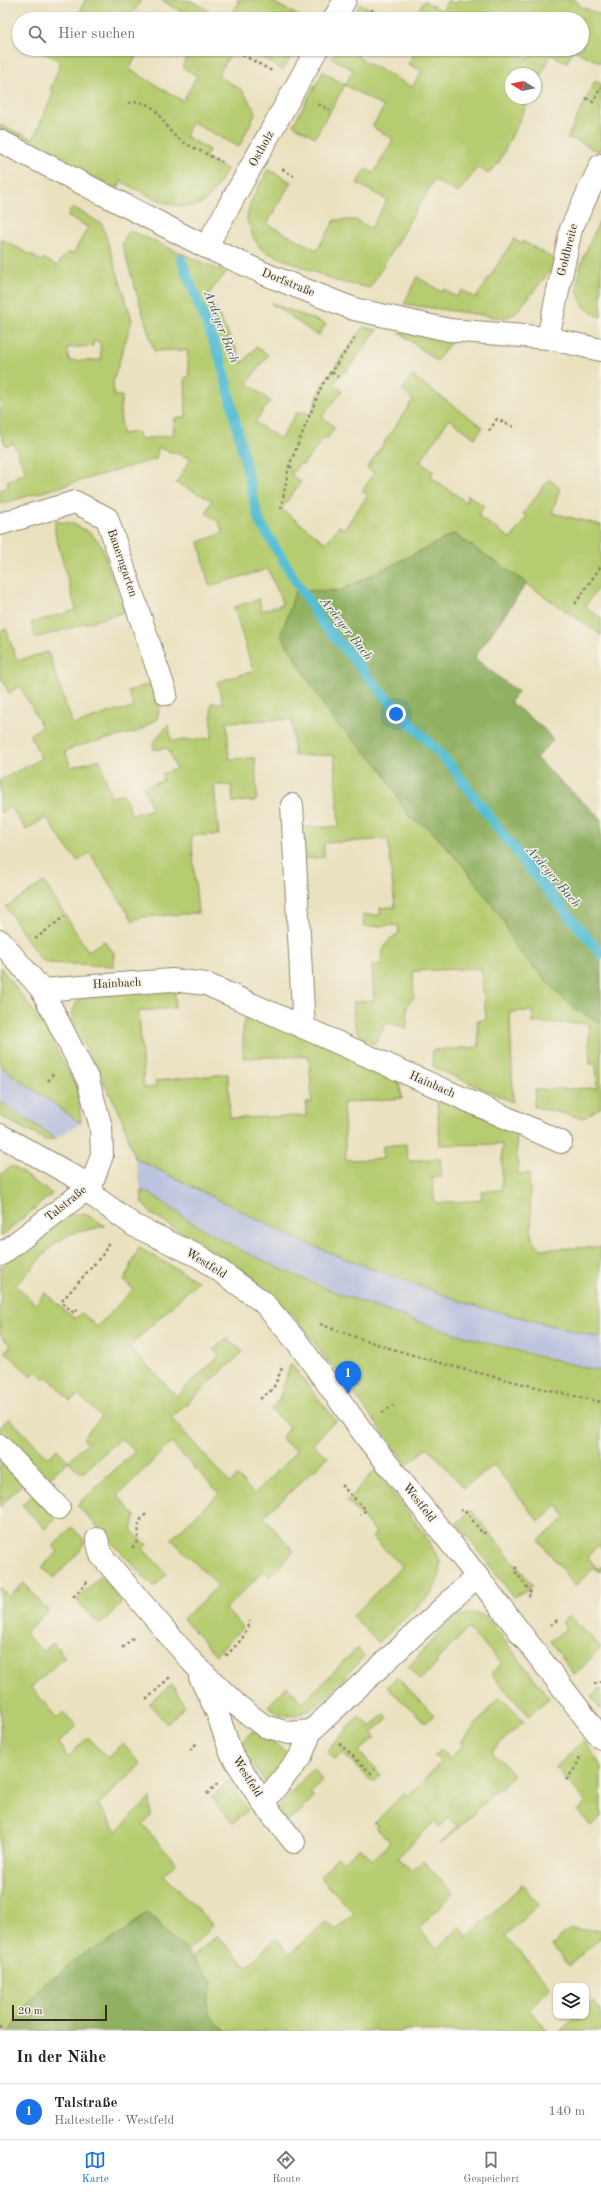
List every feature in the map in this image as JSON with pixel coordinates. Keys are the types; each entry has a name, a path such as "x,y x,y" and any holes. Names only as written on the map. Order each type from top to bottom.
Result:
{"street":[{"path":"338,12 345,0"},
{"name":"Ostholz","path":"206,247 313,56"},
{"name":"Dorfstraße","path":"0,141 206,247 277,279 354,309 450,330 548,338 601,350"},
{"name":"Goldbreite","path":"548,338 571,229 601,165"},
{"name":"Bauerngarten","path":"0,524 75,502 107,518 166,694"},
{"path":"292,805 304,1028"},
{"path":"6,948 42,990 88,1080 101,1127 102,1155 91,1186"},
{"name":"Hainbach","path":"42,990 172,980 206,984 561,1142"},
{"name":"Talstraße","path":"0,1135 91,1186 0,1255"},
{"name":"Westfeld","path":"91,1186 95,1197 135,1226 202,1258 263,1302 292,1336 367,1438 477,1576 601,1738"},
{"path":"0,1446 59,1508"},
{"name":"Westfeld","path":"97,1539 101,1555 196,1666 238,1706 264,1726 289,1733 315,1727"},
{"name":"Westfeld","path":"263,1803 301,1756 315,1727 477,1576"},
{"name":"Westfeld","path":"196,1666 217,1712 231,1753 263,1803 294,1842"}],"path":[{"path":"245,56 297,84"},
{"path":"586,98 593,102 601,87"},
{"path":"128,103 138,102 150,105 176,136 247,176"},
{"path":"281,509 289,466 322,385 372,313"},
{"path":"332,372 338,377"},
{"path":"489,432 497,419 514,427"},
{"path":"289,466 294,471"},
{"path":"575,604 601,566"},
{"path":"6,948 66,916"},
{"path":"78,1309 74,1314 61,1302 104,1253 121,1216"},
{"path":"314,1322 364,1341 490,1377 601,1402"},
{"path":"260,1400 273,1389 292,1336"},
{"path":"341,1485 366,1510 360,1515"},
{"path":"113,1568 138,1541 139,1522 146,1514"},
{"path":"146,1700 196,1666 242,1639 250,1621"},
{"path":"315,1727 371,1772 375,1768"},
{"path":"566,1780 576,1767 581,1754"},
{"path":"0,2026 3,2031"}],"shaded area":[{"path":"0,1066 81,1123 56,1138 0,1102"},
{"path":"135,1158 301,1241 346,1259 472,1305 601,1338 601,1371 458,1334 376,1308 264,1261 187,1219 152,1194 141,1190"}],"green space":[{"path":"85,0 141,0 134,12 80,12"},
{"path":"161,0 190,0 211,12 182,12"},
{"path":"236,0 269,0 291,12 233,12 239,2"},
{"path":"448,0 455,4 458,0 576,0 580,6 601,15 601,63 586,56 589,56 589,12 417,12 424,1 442,11"},
{"path":"360,4 376,12 356,12"},
{"path":"51,56 136,56 129,69 183,101 197,76 182,67 188,56 229,56 218,76 242,90 256,112 239,147 192,122 185,136 209,150 205,158 227,169 215,190 206,200 197,205 186,207 163,202 121,181 118,189 0,132 0,125 33,139 54,92 50,90 60,65 57,59"},
{"path":"259,56 291,56 283,70"},
{"path":"333,56 358,56 412,87 422,71 408,64 413,56 523,56 529,59 530,56 550,56 541,75 541,68 505,68 505,104 527,104 499,162 488,174 478,167 458,193 434,180 370,288 336,281 262,250 253,237 247,220 250,203 268,169 291,182 267,224 317,250 335,220 355,220 371,228 387,200 357,183 365,169 374,173 393,139 372,127 384,107 345,85 353,70 332,58"},
{"path":"553,56 570,56 567,62"},
{"path":"323,72 345,85 315,137 293,125"},
{"path":"595,81 601,84 601,147 599,152 576,140 567,138"},
{"path":"73,207 102,224 132,320 113,382 114,396 122,396 120,410 122,434 137,432 140,439 173,435 175,418 186,417 185,378 189,376 187,350 154,351 122,244 129,230 226,273 208,294 243,363 256,347 268,355 247,383 270,401 255,422 280,439 298,411 311,414 322,385 363,327 377,330 345,373 342,372 333,384 342,391 322,417 335,427 327,439 324,437 303,465 300,463 291,475 301,482 281,509 326,543 339,526 344,529 368,495 362,491 374,473 367,468 413,400 402,390 412,376 483,427 475,438 449,419 420,462 433,471 431,477 466,502 468,495 484,506 478,516 511,539 527,516 523,514 549,479 560,488 552,513 601,525 601,583 585,607 601,618 601,635 454,534 340,591 324,590 332,719 381,768 409,817 429,828 464,867 504,921 514,945 554,989 575,1009 601,1023 601,1107 584,1118 534,1107 535,1090 597,1088 596,1064 590,1064 588,1023 533,1023 532,1011 510,1012 513,1102 433,1067 432,1050 479,1047 477,1021 486,1019 481,968 413,971 414,998 407,1005 407,1029 387,1022 375,1044 367,1041 358,1032 354,1022 353,1002 374,1000 372,965 381,964 382,954 388,942 399,933 398,925 364,927 363,915 380,915 380,908 395,907 388,839 324,843 324,857 303,859 299,827 339,827 334,755 294,756 292,719 227,722 229,759 255,758 257,796 256,801 233,802 231,785 214,785 219,835 191,835 198,913 142,917 133,921 90,853 78,861 66,847 46,817 26,830 10,806 0,813 0,780 41,759 30,734 42,727 20,686 9,693 2,679 0,680 0,631 6,629 17,661 48,652 73,725 111,712 134,708 128,691 154,683 161,701 157,719 137,732 77,746 65,751 71,767 100,759 111,797 123,793 132,815 152,809 144,787 163,781 162,774 176,769 168,748 154,750 153,743 168,725 172,741 212,738 211,703 223,703 217,682 253,671 234,607 259,599 262,611 283,604 268,569 209,586 199,542 223,533 218,521 206,513 212,500 176,483 191,458 158,448 156,459 0,504 0,490 9,486 7,481 26,472 13,443 6,446 0,433 1,239 42,261 43,258 57,266 67,252 73,254 88,227 67,216","holes":["93,341 100,342 101,360 69,361 67,348 93,346"]},
{"path":"601,218 601,317 587,309 580,299 577,286 583,258"},
{"path":"514,239 522,244 523,241 555,260 550,271 515,314 503,318 404,304 417,277 442,292 444,289 456,297 462,290 476,298"},
{"path":"271,303 326,324 319,335 315,334"},
{"path":"399,332 452,340 437,361"},
{"path":"55,521 74,524 90,533 101,544 124,612 36,638 31,623 76,610 55,533"},
{"path":"454,534 527,583 474,658 518,692 510,702 543,728 553,740 536,758 601,819 601,1023 575,1009 513,945 504,921 464,867 429,828 409,817 381,768 332,719 281,635 296,590 340,591"},
{"path":"44,882 88,951 104,941 114,953 114,966 48,963 40,959 6,907"},
{"path":"0,967 44,1025 78,1091 81,1123 0,1066"},
{"path":"175,990 175,1008 139,1011 144,1088 156,1087 155,1081 228,1074 230,1118 306,1116 306,1103 312,1102 309,1056 243,1058 243,1025 249,1008 398,1077 402,1098 343,1103 346,1160 383,1159 383,1146 406,1144 408,1161 440,1158 442,1177 432,1178 435,1203 482,1200 481,1191 502,1190 502,1144 440,1145 437,1101 440,1097 516,1132 518,1174 529,1174 532,1239 541,1249 601,1247 601,1338 472,1305 346,1259 301,1241 135,1158 119,1111 71,1020 76,1004 83,996"},
{"path":"0,1102 56,1138 46,1140 0,1116"},
{"path":"12,1166 52,1194 0,1237 0,1175"},
{"path":"141,1190 154,1196 215,1236 264,1261 346,1296 387,1311 472,1338 601,1371 601,1548 598,1545 587,1557 598,1569 601,1566 601,1572 594,1568 575,1586 539,1540 566,1517 557,1505 539,1522 494,1465 464,1488 428,1447 408,1464 292,1314 251,1278 220,1255 154,1216 143,1204"},
{"path":"84,1213 105,1226 70,1234 53,1245 16,1285 35,1304 45,1293 75,1319 82,1313 97,1327 133,1289 124,1281 139,1248 198,1281 129,1347 177,1396 219,1356 213,1350 227,1338 243,1352 171,1418 230,1483 237,1476 254,1494 297,1451 281,1439 289,1427 271,1410 279,1399 291,1364 336,1421 328,1427 313,1445 328,1457 263,1517 294,1551 270,1577 264,1571 225,1609 243,1627 216,1655 183,1619 218,1586 171,1539 219,1493 171,1443 118,1495 135,1516 132,1531 147,1545 143,1549 167,1574 154,1587 77,1505 135,1451 120,1438 82,1474 68,1461 87,1443 83,1438 101,1417 79,1395 70,1401 47,1376 44,1379 36,1371 31,1377 5,1351 11,1346 0,1335 0,1268 63,1216"},
{"path":"9,1418 48,1458 57,1449 68,1461 47,1480 0,1431 0,1427"},
{"path":"0,1461 22,1484 0,1507 0,1496 3,1499 0,1494"},
{"path":"375,1470 425,1535 440,1561 440,1574 433,1592 378,1643 353,1616 402,1566 372,1537 376,1532 347,1501"},
{"path":"33,1494 56,1518 45,1529 22,1505"},
{"path":"471,1510 533,1586 514,1597 457,1523"},
{"path":"72,1527 85,1541 79,1552 54,1578 42,1567 58,1552 53,1546"},
{"path":"101,1576 122,1603 100,1625 76,1600"},
{"path":"24,1583 48,1611 25,1633 43,1652 53,1643 65,1657 31,1687 57,1718 63,1712 77,1726 58,1743 68,1757 88,1737 107,1758 123,1744 141,1764 98,1805 117,1831 150,1798 151,1816 143,1825 176,1863 164,1875 213,1925 187,1952 168,1935 157,1920 140,1917 122,1933 104,1945 85,1952 58,1975 44,1982 9,2031 3,2031 0,2026 0,1588 9,1597"},
{"path":"471,1613 482,1615 489,1620 549,1698 529,1716 491,1674 502,1663 468,1629 436,1661 438,1663 420,1680 408,1667 448,1623 456,1618"},
{"path":"569,1615 601,1647 575,1675 550,1641 567,1628 562,1622"},
{"path":"357,1648 364,1656 339,1684 319,1703 298,1715 287,1716 274,1711 268,1706 287,1686 303,1702"},
{"path":"397,1677 434,1715 426,1723 387,1687"},
{"path":"172,1684 185,1706 167,1724 149,1704"},
{"path":"601,1689 601,1710 591,1696"},
{"path":"500,1697 524,1721 492,1751 514,1775 439,1846 457,1825 448,1818 440,1827 434,1822 398,1857 412,1871 423,1861 453,1893 419,1929 437,1949 460,1926 466,1934 465,1939 522,1885 539,1904 505,1936 548,1984 549,1989 529,2009 547,2031 226,2031 214,2020 209,2010 208,1999 213,1984 192,1958 217,1935 247,1967 276,1938 290,1954 327,1921 336,1930 354,1913 320,1877 338,1856 344,1862 360,1847 373,1860 390,1842 375,1827 378,1825 374,1823 404,1793 408,1797 441,1762 434,1756 441,1749 449,1759 464,1745 461,1742"},
{"path":"384,1714 388,1718 372,1733 375,1737 359,1752 381,1775 373,1783 343,1753 335,1760 327,1751 359,1716 371,1727"},
{"path":"253,1730 290,1754 265,1782 240,1745"},
{"path":"583,1741 601,1765 601,1817 591,1826 578,1811 587,1803 556,1767"},
{"path":"313,1768 323,1781 311,1793 315,1797 296,1816 286,1822 280,1812 281,1804"},
{"path":"229,1780 248,1810 233,1823 211,1798"},
{"path":"146,1913 157,1920 168,1935 184,1948 213,1984 208,1999 209,2010 214,2020 226,2031 9,2031 44,1982 58,1975 85,1952 104,1945 122,1933"},
{"path":"568,1930 601,1930 601,1936 569,1966 552,1945"},
{"path":"594,2001 601,2010 601,2031 560,2031 574,2019 589,2019 589,2005"}],"waterway":[{"name":"Ardeyer Bach","path":"181,259 222,364 259,521 320,620 382,693 452,767 523,861 601,954"}],"place":[{"name":"Talstraße","path":"348,1394"}]}
